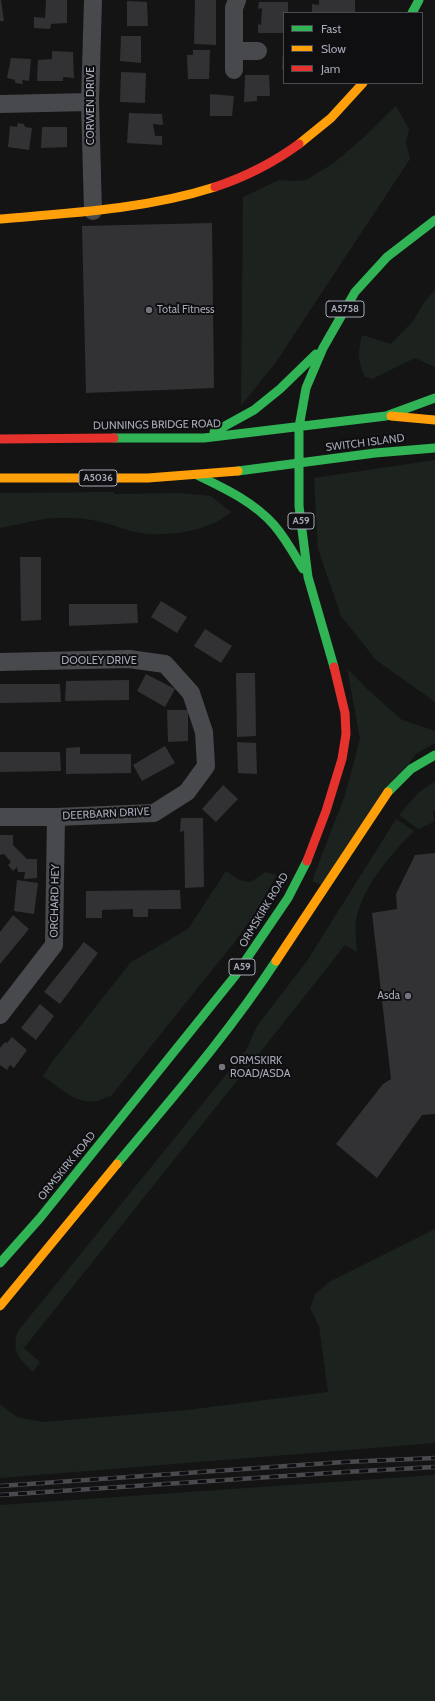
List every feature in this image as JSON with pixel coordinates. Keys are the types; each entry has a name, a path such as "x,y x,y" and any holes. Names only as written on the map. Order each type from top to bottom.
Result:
{"main road":[{"path":"413,12 419,0"},
{"path":"0,219 93,211 153,202 208,189 240,178 298,144 341,108 362,84"},
{"name":"A5758","path":"299,427 306,388 323,348 355,292 386,257 435,220"},
{"name":"A5758","path":"204,438 254,410 280,389 323,348"},
{"path":"386,416 435,398"},
{"path":"386,416 435,420"},
{"name":"DUNNINGS BRIDGE ROAD","path":"0,439 204,438 386,416"},
{"path":"298,464 299,427"},
{"name":"SWITCH ISLAND","path":"197,475 298,464 357,454 435,448"},
{"name":"A59","path":"298,464 299,506 308,577"},
{"path":"197,475 236,494 257,509 282,534 308,577"},
{"name":"A5036","path":"0,478 138,478 197,475"},
{"name":"ORMSKIRK ROAD","path":"0,1263 40,1218 236,976 292,891 309,856 326,811 342,759 346,734 345,712 338,682 308,577"},
{"name":"A59","path":"0,1306 215,1046 260,986 390,789 399,778 411,768 435,755"}],"street":[{"name":"CORWEN DRIVE","path":"93,0 90,102 93,211"},
{"path":"234,70 234,8 237,0"},
{"path":"234,51 258,51"},
{"path":"0,104 90,102"},
{"name":"DOOLEY DRIVE","path":"0,662 129,659 165,664 191,693 204,732"},
{"name":"DEERBARN DRIVE","path":"0,817 56,817 154,813 187,792 206,766 204,732"},
{"name":"ORCHARD HEY","path":"0,1014 54,945 56,817"}],"shaded area":[{"path":"396,106 409,129 406,143 410,159 276,362 241,406 243,197 279,180 306,180 334,163 362,139"},
{"path":"435,290 435,367 415,358 372,379 365,377 359,356 362,335 391,344 413,321 425,301"},
{"path":"435,460 435,702 376,660 341,616 318,549 314,478"},
{"path":"114,492 114,494 181,493 211,496 231,512 222,519 201,528 164,534 135,532 97,521 73,518 44,519 0,528 0,493"},
{"path":"347,668 366,688 402,720 435,731 435,743 416,754 321,885 312,881 345,795 360,739"},
{"path":"435,781 435,810 433,811 434,822 418,829 399,815 418,793"},
{"path":"396,819 414,831 378,872 364,896 356,921 357,952 345,945 247,1069 237,1061 246,1050 257,1026 307,961"},
{"path":"226,871 239,880 251,882 265,872 277,875 252,918 233,944 111,1096 89,1102 75,1098 43,1076 52,1062 131,962 188,929"},
{"path":"234,1065 243,1073 24,1348 40,1362 33,1372 20,1358 16,1349 15,1344 18,1331"},
{"path":"435,1229 435,1443 0,1478 0,1404 17,1417 43,1422 187,1410 328,1392 319,1326 310,1308 315,1294 329,1282"},
{"path":"435,1475 435,1701 0,1701 0,1505"}],"building":[{"path":"1,0 4,21 0,21"},
{"path":"46,0 67,0 67,23 51,24 50,29 34,28 34,17 45,18"},
{"path":"195,0 216,0 216,45 194,44"},
{"path":"319,0 355,0 355,12 312,12 312,4 319,5"},
{"path":"127,1 147,2 148,26 127,26"},
{"path":"259,2 288,2 288,12 283,12 283,33 258,33 258,24 261,25 262,8 258,9"},
{"path":"121,36 141,36 141,63 120,61"},
{"path":"193,50 210,50 209,79 188,79 187,55 193,55"},
{"path":"52,51 73,52 74,78 63,77 63,81 37,81 38,60 52,59"},
{"path":"11,58 31,59 29,81 22,80 23,84 15,83 15,80 7,78"},
{"path":"121,72 146,73 145,103 120,102"},
{"path":"245,75 269,75 270,96 257,96 257,101 244,102"},
{"path":"210,94 234,96 232,116 210,116"},
{"path":"129,113 162,114 163,125 153,124 155,136 162,136 162,145 127,143"},
{"path":"18,123 24,124 25,127 32,128 29,150 8,147 10,126 17,127"},
{"path":"42,127 67,127 67,147 41,148"},
{"name":"Total Fitness","path":"212,223 214,388 86,393 82,226"},
{"path":"20,557 41,557 41,620 21,621"},
{"path":"161,601 187,617 177,633 151,617"},
{"path":"69,604 137,604 138,623 69,626"},
{"path":"205,629 232,646 221,663 194,646"},
{"path":"236,673 255,673 256,736 237,737"},
{"path":"146,674 175,689 165,707 137,691"},
{"path":"129,680 129,700 65,701 66,681"},
{"path":"0,684 60,684 61,702 0,703"},
{"path":"167,710 188,710 188,741 168,742"},
{"path":"237,742 256,743 257,774 238,773"},
{"path":"165,746 175,763 142,781 133,765"},
{"path":"80,747 80,754 131,754 131,773 66,774 66,748"},
{"path":"0,752 60,752 61,771 0,772"},
{"path":"223,785 238,799 216,822 202,809"},
{"path":"181,818 203,818 204,887 185,888 184,831 180,832"},
{"path":"0,835 13,835 13,845 27,859 37,859 37,878 24,879 25,872 18,872 17,867 13,871 8,865 11,862 4,854 0,855"},
{"name":"Asda","path":"435,853 435,1114 422,1115 377,1178 336,1144 383,1084 391,1079 372,913 397,909 396,894 415,855"},
{"path":"17,880 38,883 34,914 14,911"},
{"path":"180,890 181,909 148,909 148,917 133,917 133,909 102,910 102,918 86,918 86,891"},
{"path":"13,915 29,929 0,964 0,932"},
{"path":"84,942 98,953 60,1004 44,992"},
{"path":"40,1004 54,1016 36,1040 21,1028"},
{"path":"12,1037 27,1050 14,1068 10,1065 7,1070 0,1065 0,1048"}],"railway":[{"path":"0,1486 344,1462 435,1458"},
{"path":"0,1495 435,1467"}],"traffic: fast":[{"path":"413,12 419,0"},
{"path":"334,667 308,577 299,506 299,427 306,388 323,348 355,292 387,257 435,220"},
{"path":"214,432 254,410 280,389 316,354"},
{"path":"114,438 204,438 386,416 435,398"},
{"path":"238,471 375,453 435,448"},
{"path":"197,475 238,496 257,509 274,525 290,547 303,569"},
{"path":"388,792 411,769 435,755"},
{"path":"0,1263 40,1218 235,976 288,898 307,861"},
{"path":"117,1164 220,1039 276,961"}],"traffic: slow":[{"path":"299,144 331,118 362,84"},
{"path":"0,219 81,212 136,205 215,187"},
{"path":"391,416 435,420"},
{"path":"0,478 148,478 238,471"},
{"path":"276,961 388,792"},
{"path":"0,1306 117,1164"}],"traffic: jam":[{"path":"215,187 258,169 299,144"},
{"path":"0,439 114,438"},
{"path":"307,861 326,811 342,759 346,734 345,713 334,667"}],"place":[{"name":"Total Fitness","path":"149,310"},
{"name":"Asda","path":"408,996"},
{"name":"ORMSKIRK ROAD/ASDA","path":"222,1067"}]}
